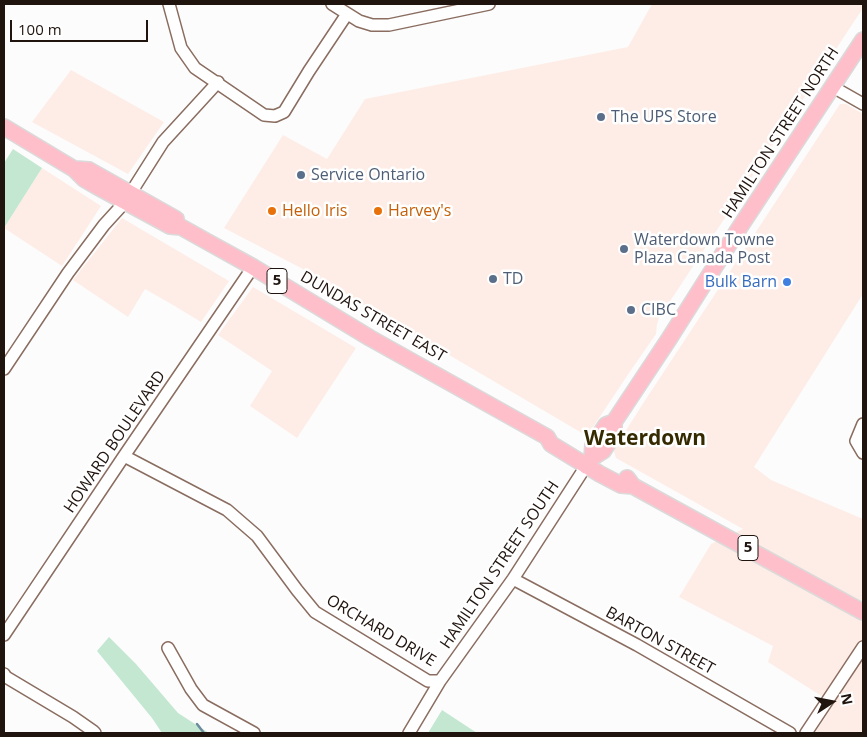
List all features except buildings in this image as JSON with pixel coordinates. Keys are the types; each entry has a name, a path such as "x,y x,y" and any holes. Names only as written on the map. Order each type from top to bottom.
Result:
{"main road":[{"name":"HAMILTON STREET NORTH","path":"589,462 593,445 606,425 614,422 863,40"},
{"name":"DUNDAS STREET EAST","path":"4,127 74,169 89,170 128,197 175,218 181,227 254,267 370,338 547,437 556,436 589,462 624,475 633,486 863,612"}],"street":[{"path":"169,4 181,48 196,68 264,115 275,116 284,112 309,70 347,14"},
{"path":"332,4 359,21 372,25 389,25 476,5 489,4"},
{"path":"4,369 68,273 128,197 163,142 218,82"},
{"path":"833,87 863,104"},
{"name":"HOWARD BOULEVARD","path":"4,636 124,456 254,267"},
{"path":"863,424 856,441 863,453"},
{"name":"ORCHARD DRIVE","path":"124,456 227,510 258,536 315,612 428,681 440,680"},
{"name":"HAMILTON STREET SOUTH","path":"410,733 440,680 513,579 589,462"},
{"name":"BARTON STREET","path":"513,579 637,645 790,733"},
{"path":"806,733 863,647"},
{"path":"168,648 191,689 203,704 254,733"},
{"path":"4,674 95,733"}],"shaded area":[{"path":"652,4 863,4 863,8 659,318 656,334 587,436 301,268 224,228 283,135 327,159 365,99 628,47"},
{"path":"71,70 164,122 128,174 32,122"},
{"path":"840,104 846,104 863,114 863,294 754,467 771,480 863,519 863,733 815,733 834,704 768,662 773,646 679,597 711,544 743,529 616,458 614,451 644,402"},
{"path":"42,168 101,206 62,266 4,228"},
{"path":"122,218 229,281 201,322 145,289 128,317 73,280"},
{"path":"253,287 356,348 297,438 250,406 272,371 218,335"}],"green space":[{"path":"13,149 42,168 4,228 4,163"},
{"path":"109,637 136,664 178,713 209,733 162,733 97,651"},
{"path":"442,710 477,733 428,733"}],"waterway":[{"path":"197,724 204,733"}],"place":[{"name":"The UPS Store","path":"601,117"},
{"name":"Service Ontario","path":"301,175"},
{"name":"Hello Iris","path":"272,211"},
{"name":"Harvey's","path":"378,211"},
{"name":"Waterdown Towne Plaza Canada Post","path":"624,249"},
{"name":"TD","path":"493,279"},
{"name":"Bulk Barn","path":"787,282"},
{"name":"CIBC","path":"631,310"}],"district":[{"name":"Waterdown","path":"645,439"}]}
